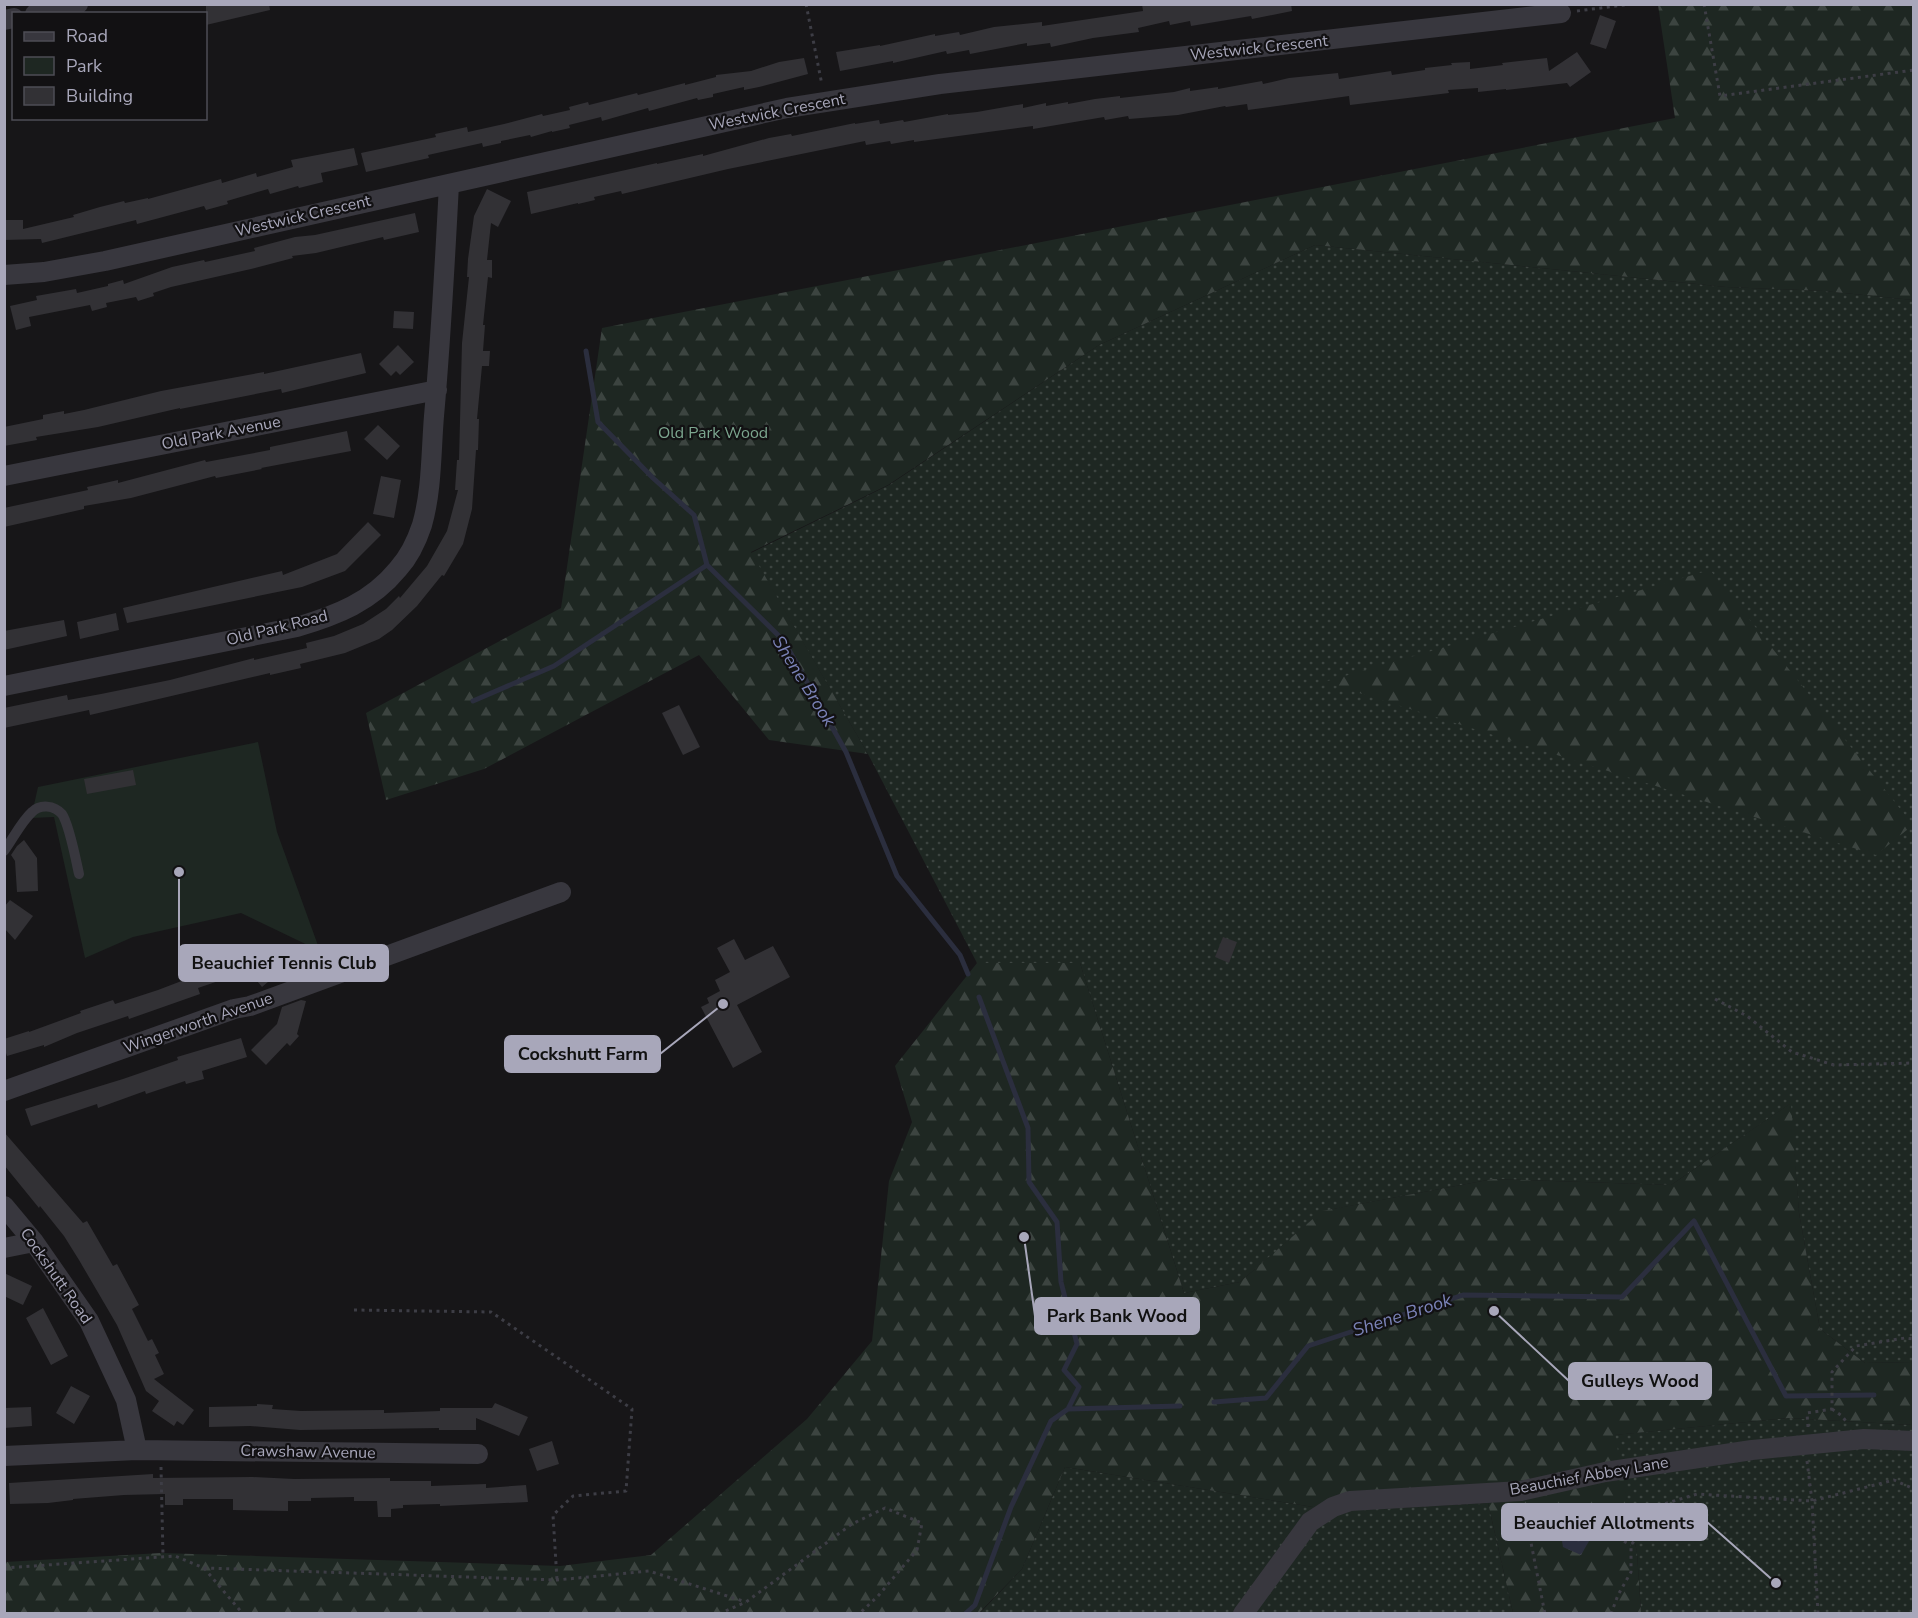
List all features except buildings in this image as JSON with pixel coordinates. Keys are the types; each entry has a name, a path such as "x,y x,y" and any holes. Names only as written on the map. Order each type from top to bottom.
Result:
{"street":[{"path":"44,12 78,4"},
{"name":"Westwick Crescent","path":"4,275 44,272 105,261 786,108 826,101 940,84 1561,13"},
{"name":"Old Park Road","path":"4,686 297,627 330,617 358,604 398,569 412,548 421,527 427,501 437,390 449,184"},
{"name":"Old Park Avenue","path":"4,476 437,390"},
{"name":"Wingerworth Avenue","path":"4,1091 234,1009 250,1006 561,892"},
{"name":"Cockshutt Road","path":"4,1206 34,1242 89,1321 126,1400 137,1450"},
{"path":"4,1248 34,1242"},
{"name":"Beauchief Abbey Lane","path":"1243,1614 1310,1522 1333,1507 1350,1501 1521,1491 1605,1472 1808,1444 1864,1439 1914,1441"},
{"name":"Crawshaw Avenue","path":"4,1456 137,1450 478,1454"}],"lane":[{"path":"4,851 31,813 39,807 50,806 61,813 67,826 79,874"}],"path":[{"path":"806,4 826,101"},
{"path":"1561,13 1632,4"},
{"path":"1704,4 1720,96 1914,70"},
{"path":"1715,999 1747,1016 1792,1052 1834,1065 1914,1063"},
{"path":"354,1310 491,1312 632,1409 626,1491 573,1496 553,1515 557,1580"},
{"path":"1832,1409 1832,1372 1856,1346 1905,1338 1914,1339"},
{"path":"1818,1614 1807,1413 1832,1409 1849,1425"},
{"path":"160,1450 163,1557"},
{"path":"1611,1614 1618,1595 1631,1572 1631,1545 1664,1504 1697,1494 1812,1501 1894,1480 1914,1489"},
{"path":"1521,1491 1545,1614"},
{"path":"719,1614 746,1602 852,1524 885,1508 922,1523 917,1550 878,1596 859,1614"},
{"path":"1604,1531 1631,1545"},
{"path":"4,1568 176,1556 204,1568 557,1580 649,1571 746,1602"},
{"path":"204,1568 243,1614"}],"green space":[{"name":"Old Park Wood","path":"1658,5 1913,5 1913,300 1824,291 1726,287 1315,245 1099,345 888,485 751,552 868,754 769,740 699,655 484,769 386,800 366,713 561,608 602,328 1675,118"},
{"path":"1315,245 1726,287 1824,291 1913,300 1913,1362 1865,1363 1820,1329 1799,1213 1790,1104 1671,1185 1493,1179 1323,1211 1240,1282 1184,1293 1080,963 977,963 868,754 751,553 889,485 1099,345"},
{"path":"1710,570 1913,825 1876,855 1324,682"},
{"path":"258,742 277,832 320,951 241,913 133,937 85,958 54,817 31,818 38,787"},
{"path":"977,963 1080,963 1184,1293 1240,1282 1322,1211 1493,1179 1671,1185 1791,1103 1799,1213 1820,1329 1865,1363 1913,1362 1913,1425 1788,1418 1615,1435 1637,1553 1641,1613 1513,1613 1488,1503 1338,1511 1065,1467 1022,1569 979,1613 5,1614 5,1562 161,1553 560,1566 651,1555 807,1419 872,1341 889,1181 912,1122 895,1066"},
{"path":"1788,1418 1913,1425 1913,1613 1641,1613 1637,1553 1614,1435"},
{"path":"1065,1467 1338,1511 1488,1503 1513,1613 979,1614 1022,1569"}],"water":[{"path":"1575,1507 1588,1513 1596,1529 1581,1555 1563,1547 1559,1523"}],"waterway":[{"name":"Shene Brook","path":"586,351 598,422 653,478 694,515 707,565 784,641 846,752 897,876 960,955 968,974"},
{"path":"473,701 554,666 707,565"},
{"name":"Shene Brook","path":"979,997 1028,1128 1029,1182 1057,1222 1061,1282 1077,1344 1064,1370 1079,1387 1068,1409"},
{"name":"Shene Brook","path":"1214,1402 1266,1398 1308,1346 1463,1295 1622,1297 1694,1221 1786,1396 1874,1395"},
{"name":"Shene Brook","path":"965,1614 975,1605 1011,1507 1051,1421 1068,1409 1180,1406"}],"place":[{"name":"Beauchief Tennis Club","path":"179,872"},
{"name":"Cockshutt Farm","path":"723,1004"},
{"name":"Park Bank Wood","path":"1024,1237"},
{"name":"Gulleys Wood","path":"1494,1311"},
{"name":"Beauchief Allotments","path":"1776,1583"}]}
